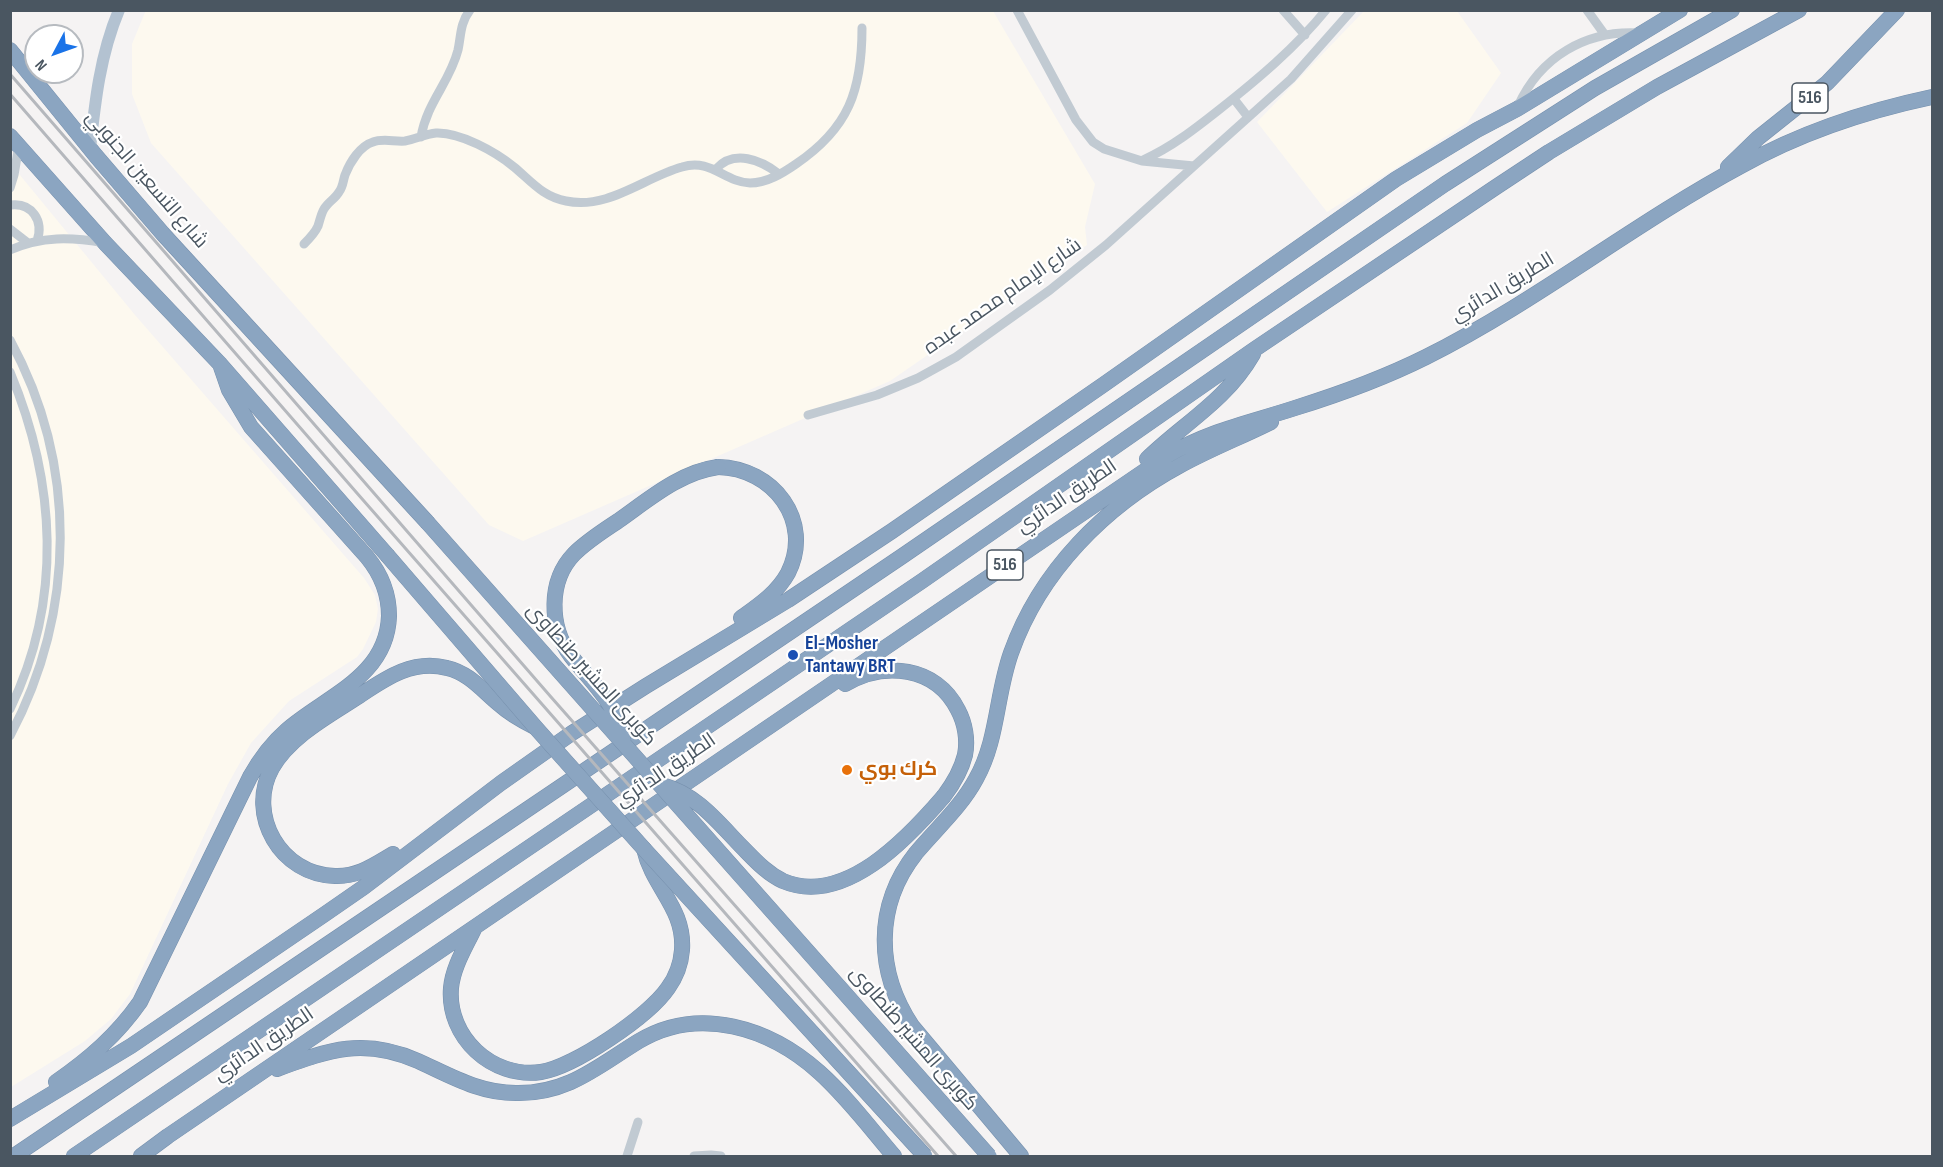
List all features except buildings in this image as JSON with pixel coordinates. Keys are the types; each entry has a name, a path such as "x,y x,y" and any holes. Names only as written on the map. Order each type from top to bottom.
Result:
{"highway":[{"path":"15,1117 171,1019 364,887 501,783 572,733 788,600 976,473 1396,179 1680,10"},
{"path":"14,1156 892,563 1464,171 1595,88 1732,10"},
{"name":"الطريق الدائري","path":"74,1156 912,588 1255,350 1558,147 1685,71 1799,10"},
{"name":"516","path":"1718,178 1753,143 1827,83 1897,10"},
{"name":"شارع التسعين الجنوبي","path":"10,50 90,149 253,333"},
{"name":"الطريق الدائري","path":"141,1156 1168,455 1212,433 1295,408 1375,380 1452,343 1508,312 1718,178 1767,152 1818,130 1872,112 1930,98"},
{"path":"15,140 105,243 219,364 644,849 925,1156"},
{"name":"كوبرى المشير طنطاوى","path":"253,333 662,785 989,1156"},
{"path":"1130,479 1151,455 1226,392 1255,350"},
{"path":"15,1117 43,1090 102,1047 127,1020 147,989 239,799 262,757 295,723 363,674 376,659 384,641 388,621 388,602 378,573 367,557 251,427 229,390 219,364"},
{"path":"1021,1156 916,1031 899,1005 890,982 885,957 885,932 892,896 909,862 960,803 982,768 993,737 1002,688 1014,647 1035,602 1058,568 1098,524 1145,487 1187,461 1256,430 1295,408"},
{"path":"624,743 621,729 611,706 570,654 561,637 554,608 558,583 569,561 595,536 681,479 699,471 718,467 746,471 771,486 788,509 795,537 791,565 782,582 765,601 735,624 717,644"},
{"path":"426,840 397,852 362,872 344,876 316,874 291,861 273,840 266,823 264,795 272,768 283,753 310,729 385,679 400,671 417,667 437,666 456,671 473,680 512,714 536,728"},
{"path":"662,785 679,791 699,803 770,873 793,884 810,887 836,884 867,867 910,832 944,796 961,767 966,748 965,730 960,714 951,698 924,676 898,670 870,673 852,680 815,702 784,716"},
{"path":"475,927 459,958 451,987 452,1008 458,1027 476,1052 492,1064 512,1071 542,1072 570,1061 624,1028 669,988 677,971 682,953 680,925 673,907 651,872 644,849"},
{"path":"255,1077 320,1053 338,1049 362,1048 386,1051 415,1060 478,1088 508,1093 539,1092 563,1086 583,1077 641,1040 663,1030 687,1024 724,1024 761,1035 807,1062 837,1090 894,1156"}],"main road":[{"path":"90,149 105,50 118,10"}],"street":[{"path":"421,137 431,104 455,60 463,21 470,10"},
{"path":"1017,10 1083,132 1093,142 1104,149 1142,161 1194,166"},
{"path":"1283,10 1305,35"},
{"path":"1142,161 1179,141 1234,99 1305,35 1326,10"},
{"name":"شارع الإمام محمد عبده","path":"808,415 856,402 898,387 956,357 1069,276 1291,79 1352,10"},
{"path":"1587,10 1605,34"},
{"path":"304,244 315,231 326,206 339,193 347,169 362,148 373,142 403,141 433,133 446,134 476,144 513,166 543,193 569,202 588,203 606,199 689,165 702,165 716,169 735,180 750,183 764,180 779,174 815,148 844,117 852,101 858,77 862,28"},
{"path":"1517,109 1534,79 1550,62 1575,45 1605,34 1641,33"},
{"path":"1234,99 1248,117"},
{"path":"10,188 14,175 15,140"},
{"path":"716,169 728,160 744,158 765,165 779,174"},
{"path":"10,205 23,206 34,214 40,227 33,242"},
{"path":"10,229 33,242"},
{"path":"10,250 33,242 70,238 105,243"},
{"path":"10,340 27,376 48,436 56,468 61,545 56,595 48,640 26,704 10,736"},
{"path":"10,372 25,409 38,454 45,499 48,545 46,582 39,624 28,664 10,709"},
{"path":"48,545 61,545"},
{"path":"627,1156 638,1122"},
{"path":"694,1156 721,1156"}],"shaded area":[{"path":"146,10 993,11 1095,184 1085,227 1087,245 890,381 523,541 489,525 151,143 132,94 132,44"},
{"path":"1365,10 1457,11 1501,73 1467,123 1327,212 1257,122"},
{"path":"10,163 135,315 364,578 375,595 378,609 376,622 357,657 289,701 251,743 228,784 130,994 111,1019 85,1041 11,1087"}],"railway":[{"path":"10,74 551,697 956,1156"},
{"path":"10,94 938,1156"}],"place":[{"name":"El-Mosher Tantawy BRT","path":"793,655"},
{"name":"كرك بوي","path":"847,770"}]}
